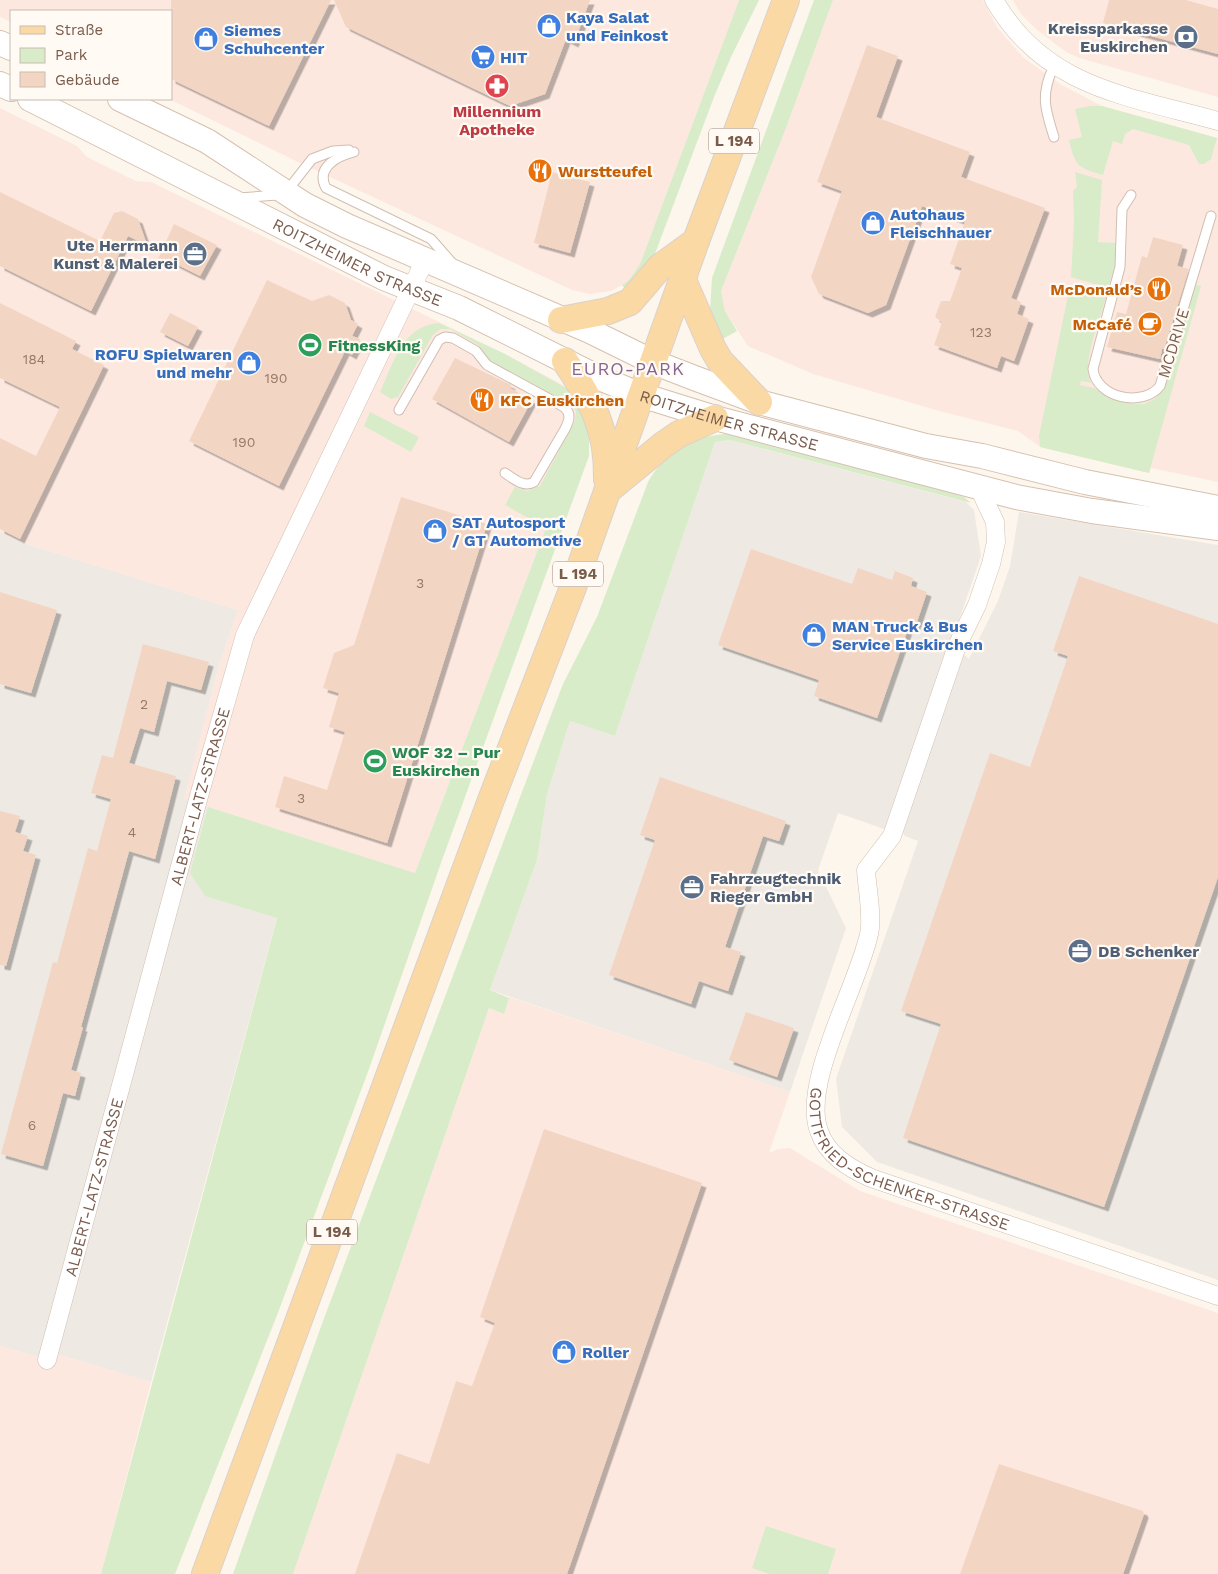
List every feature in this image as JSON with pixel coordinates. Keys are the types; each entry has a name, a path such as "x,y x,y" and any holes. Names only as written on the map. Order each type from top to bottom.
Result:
{"main road":[{"name":"L 194","path":"205,1574 607,491 696,241 786,0"},
{"path":"561,320 608,311 630,302 660,267 696,241"},
{"path":"683,280 720,361 759,402"},
{"name":"L 194","path":"565,361 590,400 599,420 608,465 607,491"},
{"path":"607,491 679,434 715,418"}],"street":[{"path":"994,0 1012,28 1025,42 1066,74 1097,86 1218,121"},
{"name":"ROITZHEIMER STRASSE","path":"32,100 231,198 384,278 459,308 565,361 641,395 715,418 979,488 1092,511 1218,528"},
{"name":"ROITZHEIMER STRASSE","path":"122,100 207,141 305,205 346,226 590,331 653,362 759,402 926,446 982,456 1085,482 1218,508"},
{"name":"ALBERT-LATZ-STRASSE","path":"47,1360 199,796 245,635 289,540 360,399 425,260"},
{"name":"GOTTFRIED-SCHENKER-STRASSE","path":"979,488 995,522 996,542 994,557 976,605 957,646 892,836 866,870 869,933 816,1094 816,1122 825,1142 842,1162 871,1178 1218,1296"}],"lane":[{"path":"1054,66 1047,80 1044,99 1054,137"},
{"path":"231,198 277,196 287,192 296,183 304,168 317,156 345,149 354,152 332,160 326,168 323,177 326,188 431,239 465,277"},
{"name":"MCDRIVE","path":"1131,195 1122,209 1120,267 1093,369 1097,382 1109,392 1134,399 1150,396 1160,386 1211,216"},
{"path":"399,410 439,340 445,337 453,338 472,348 487,365 564,407 569,416 565,429 534,482 527,485 504,474"}],"shaded area":[{"path":"0,0 739,0 640,264 629,280 622,285 611,291 590,294 572,290 298,162 171,100 172,10 10,10 10,22 0,17"},
{"path":"833,0 983,0 997,27 1024,58 1060,84 1102,106 1218,138 1218,482 1151,468 1149,473 1040,447 1018,431 939,411 813,374 748,346 725,311 721,291 786,128"},
{"path":"1013,0 1218,0 1218,97 1079,58 1066,52 1036,29 1021,14"},
{"path":"0,108 77,146 87,157 136,181 151,182 505,354 563,385 583,408 546,528 415,873 183,799 219,665 238,610 20,542 0,532"},
{"path":"730,440 966,502 974,510 981,556 887,830 838,813 818,870 846,928 790,1092 490,990 537,860 547,794 570,721 615,736 715,442"},
{"path":"1019,512 1218,545 1218,1280 877,1162 842,1127 836,1079 918,841 905,836 902,831 962,653 969,659 998,601 1010,566"},
{"path":"0,532 20,542 238,610 219,665 184,799 274,828 250,909 277,917 151,1382 60,1355 35,1356 0,1346"},
{"path":"509,997 790,1092 769,1153 778,1149 790,1148 860,1191 1218,1313 1218,1574 293,1574 489,1008 504,1014"},
{"path":"0,1346 35,1356 60,1355 151,1382 101,1574 0,1574"}],"green space":[{"path":"739,0 759,0 714,97 653,259 628,292 622,285 629,280 640,264"},
{"path":"814,0 833,0 786,128 721,291 725,311 737,331 719,341 710,311 712,278"},
{"path":"1102,106 1217,138 1211,159 1204,164 1199,164 1189,145 1133,129 1125,134 1122,144 1113,141 1103,175 1083,168 1073,155 1069,140 1082,137 1075,109"},
{"path":"1075,172 1102,180 1098,242 1116,243 1115,265 1108,288 1071,277 1074,222 1073,191 1077,187"},
{"path":"1197,285 1201,286 1149,473 1040,447 1039,436 1070,286 1107,294 1090,353 1088,375 1091,383 1081,381 1080,385 1094,388 1106,396 1134,404 1144,404 1156,398 1167,382 1194,287"},
{"path":"439,323 505,354 568,389 589,422 589,456 441,863 369,1069 279,1310 175,1574 101,1574 277,918 205,896 190,873 208,807 415,873 546,528 505,505 515,487 527,491 540,486 575,421 576,411 571,405 491,362 478,345 450,329 441,329 433,335 398,397 391,399 380,392 395,358 408,338 426,326"},
{"path":"370,412 419,437 411,452 364,426"},
{"path":"725,434 750,438 952,492 964,497 971,503 730,440 715,442 615,736 570,721 547,794 537,860 490,990 509,998 504,1014 489,1008 293,1574 233,1574 323,1321 548,723 563,684 597,617 648,482 662,462 680,448 701,439"},
{"path":"766,1526 836,1549 828,1574 769,1574 752,1568"}],"building":[{"path":"171,0 331,0 269,126 172,79"},
{"name":"HIT","path":"334,0 590,0 574,43 566,39 545,94 510,106 346,27"},
{"name":"Kreissparkasse Euskirchen","path":"1109,0 1186,0 1218,9 1218,54 1103,23"},
{"path":"867,45 898,56 876,117 970,152 961,177 1045,208 1011,298 1021,302 1017,314 1029,319 1014,361 1001,356 997,368 934,345 942,322 935,317 941,301 950,301 962,268 950,264 965,222 922,206 886,305 868,313 819,294 811,277 842,191 817,182"},
{"path":"552,172 590,182 570,253 534,243"},
{"path":"0,192 100,241 114,213 122,211 138,219 147,245 128,236 91,311 0,266"},
{"path":"174,224 217,245 200,276 174,263 172,265 158,259"},
{"name":"McDonald’s","path":"1153,237 1183,245 1177,266 1189,269 1160,359 1107,347 1117,312 1126,314 1142,256 1147,258"},
{"path":"267,280 312,301 329,295 345,303 351,320 358,324 352,336 360,339 352,355 345,351 279,486 189,441"},
{"path":"0,303 76,341 72,349 104,365 20,539 0,529 0,438 36,456 60,407 0,378"},
{"path":"170,313 198,327 188,346 160,332"},
{"name":"KFC Euskirchen","path":"455,358 511,385 510,388 532,400 509,442 432,399"},
{"path":"401,497 487,524 387,843 275,807 284,776 327,790 345,732 329,727 339,693 323,688 334,653 354,645"},
{"name":"MAN Truck & Bus Service Euskirchen","path":"751,549 852,584 858,568 892,580 895,571 913,578 911,586 927,592 916,625 910,623 877,718 814,696 819,680 718,645"},
{"name":"DB Schenker","path":"1079,576 1218,624 1218,877 1104,1207 903,1138 941,1024 901,1011 990,753 1030,767 1068,656 1053,651"},
{"path":"0,592 57,610 31,693 0,684"},
{"path":"143,644 209,662 201,690 167,681 154,732 140,728 129,763 176,776 155,859 129,851 71,1070 81,1073 75,1096 63,1093 43,1166 1,1154 53,962 57,963 88,848 97,851 111,799 91,793 102,755 113,758"},
{"name":"Fahrzeugtechnik Rieger GmbH","path":"660,777 786,821 779,841 763,836 725,947 741,952 728,991 699,981 691,1004 609,975 655,840 640,835"},
{"path":"0,811 20,816 15,832 28,836 23,851 36,855 6,966 0,965"},
{"path":"746,1012 794,1028 777,1077 729,1060"},
{"name":"Roller","path":"544,1129 702,1183 567,1574 355,1574 397,1453 429,1464 456,1381 472,1386 495,1323 480,1317"},
{"path":"999,1464 1143,1511 1144,1514 1123,1574 960,1574"}],"place":[{"name":"Kaya Salat und Feinkost","path":"549,26"},
{"name":"Kreissparkasse Euskirchen","path":"1186,37"},
{"name":"Siemes Schuhcenter","path":"206,39"},
{"name":"HIT","path":"483,57"},
{"name":"Millennium Apotheke","path":"497,86"},
{"name":"Wurstteufel","path":"540,171"},
{"name":"Autohaus Fleischhauer","path":"873,223"},
{"name":"Ute Herrmann Kunst & Malerei","path":"195,254"},
{"name":"McDonald’s","path":"1159,289"},
{"name":"McCafé","path":"1150,324"},
{"name":"FitnessKing","path":"310,345"},
{"name":"ROFU Spielwaren und mehr","path":"249,363"},
{"name":"KFC Euskirchen","path":"482,400"},
{"name":"SAT Autosport / GT Automotive","path":"435,531"},
{"name":"MAN Truck & Bus Service Euskirchen","path":"814,635"},
{"name":"WOF 32 – Pur Euskirchen","path":"375,761"},
{"name":"Fahrzeugtechnik Rieger GmbH","path":"692,887"},
{"name":"DB Schenker","path":"1080,951"},
{"name":"Roller","path":"564,1352"}],"district":[{"name":"EURO-PARK","path":"628,369"}]}
